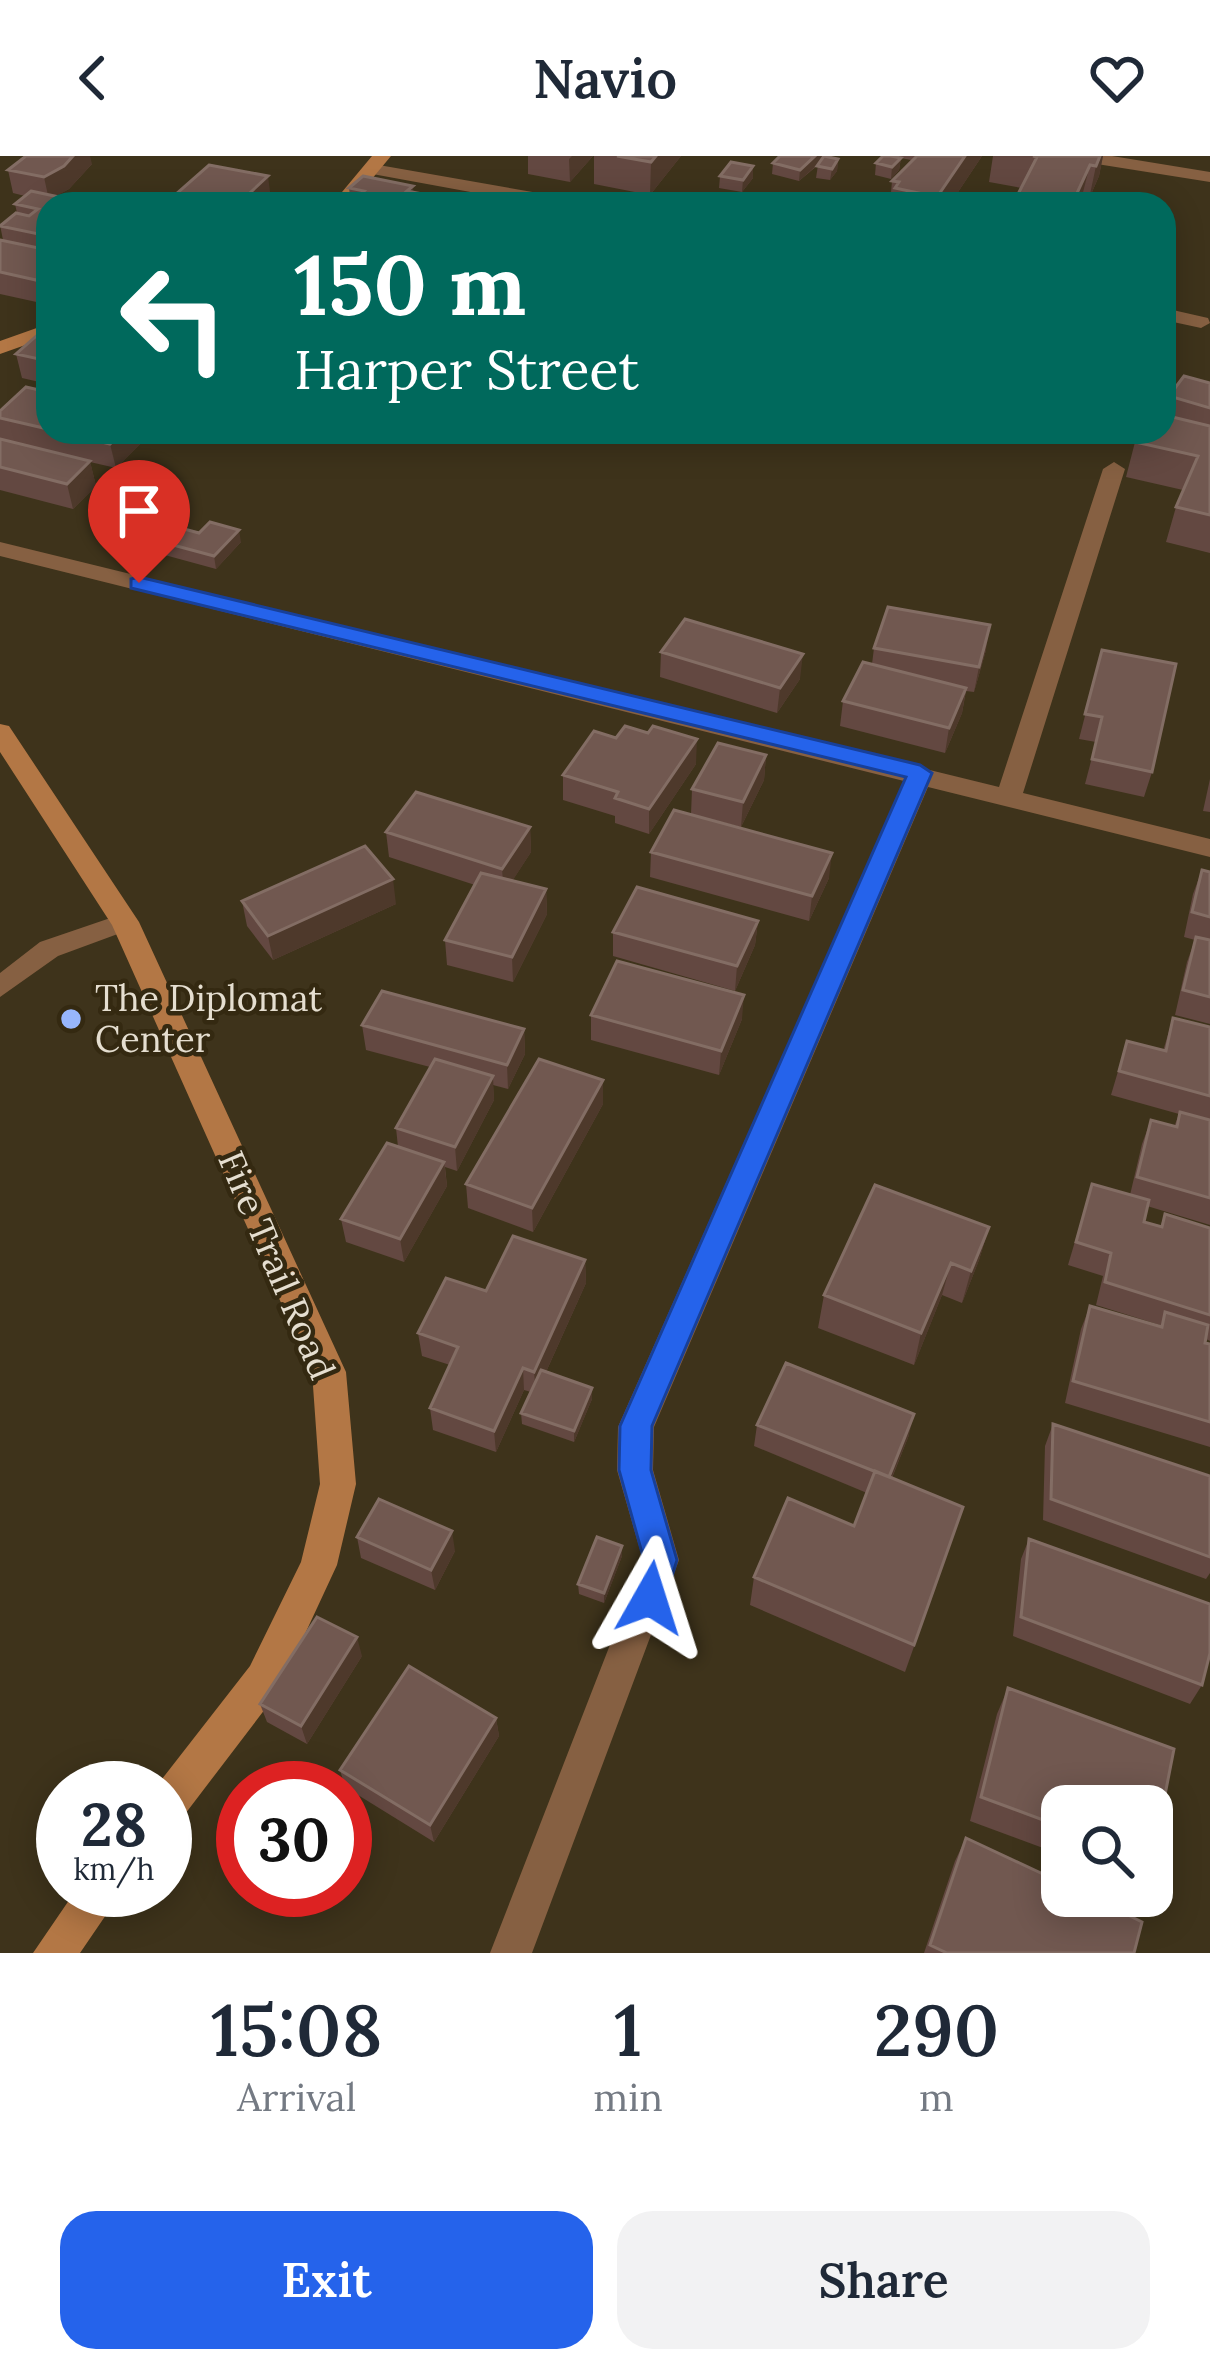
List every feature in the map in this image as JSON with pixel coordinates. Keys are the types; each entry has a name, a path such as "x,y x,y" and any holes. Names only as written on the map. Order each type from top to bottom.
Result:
{"street":[{"path":"1078,156 1210,178"},
{"path":"352,192 378,163 512,192"},
{"path":"1176,317 1201,322"},
{"path":"0,348 36,334"},
{"path":"1009,796 1114,469"},
{"path":"0,549 1210,848"},
{"name":"Fire Trail Road","path":"0,732 125,922 329,1372 338,1484 320,1565 264,1679 192,1773"},
{"path":"511,1953 661,1560 635,1470 636,1426 920,773"},
{"path":"54,1953 81,1917"}],"lane":[{"path":"0,988 49,949 125,922"}],"building":[{"path":"26,156 73,156 44,177 8,170"},
{"path":"617,156 656,156 651,162"},
{"path":"780,156 815,156 800,170 773,163"},
{"path":"824,156 838,159 832,169 817,166"},
{"path":"883,156 901,158 892,167 876,163"},
{"path":"917,156 965,156 940,192 895,188 899,182 892,181"},
{"path":"1033,156 1100,156 1096,166 1090,165 1078,192 1019,192 1037,157"},
{"path":"731,162 753,166 743,180 720,176"},
{"path":"209,165 268,176 251,192 178,192"},
{"path":"363,176 413,186 407,191 412,192 349,188"},
{"path":"31,191 36,192 36,209 15,204"},
{"path":"36,211 36,234 0,226 16,213 29,216"},
{"path":"0,240 36,248 36,280 0,272"},
{"path":"36,336 36,358 16,354"},
{"path":"1184,376 1210,383 1210,408 1176,398 1176,387"},
{"path":"26,387 36,389 36,426 0,418 0,411"},
{"path":"1176,418 1210,426 1210,515 1176,507 1198,456 1144,444 1176,444"},
{"path":"0,439 90,461 67,484 0,467"},
{"path":"210,522 239,530 214,556 158,541 173,526 199,533"},
{"path":"888,607 990,625 979,667 874,648"},
{"path":"685,619 803,654 780,688 661,652"},
{"path":"1102,650 1176,664 1152,772 1092,759 1102,717 1085,714"},
{"path":"863,662 966,688 949,728 843,701"},
{"path":"625,726 648,733 653,726 697,739 649,809 615,798 618,792 563,775 594,731 616,738"},
{"path":"718,743 766,755 743,802 692,789"},
{"path":"416,792 530,827 502,869 386,832"},
{"path":"674,810 832,853 812,896 651,852"},
{"path":"365,846 393,879 268,936 242,901"},
{"path":"1202,870 1210,872 1210,917 1192,912"},
{"path":"481,873 546,889 512,957 445,940"},
{"path":"637,887 758,921 737,966 613,932"},
{"path":"1196,937 1210,940 1210,997 1183,990"},
{"path":"617,961 744,995 721,1051 591,1015"},
{"path":"382,991 524,1029 507,1065 362,1025"},
{"path":"1173,1018 1210,1027 1210,1096 1119,1071 1127,1041 1166,1051"},
{"path":"435,1059 493,1076 455,1147 396,1128"},
{"path":"539,1059 603,1080 532,1208 466,1184"},
{"path":"1180,1112 1210,1120 1210,1198 1137,1177 1151,1120 1177,1127"},
{"path":"387,1143 444,1162 400,1239 341,1219"},
{"path":"1092,1184 1149,1200 1144,1222 1162,1227 1165,1214 1210,1228 1210,1315 1105,1282 1111,1253 1076,1242"},
{"path":"875,1185 989,1227 971,1271 951,1263 921,1333 824,1295"},
{"path":"513,1236 585,1260 534,1372 523,1368 494,1431 430,1408 458,1347 418,1333 446,1278 486,1291"},
{"path":"1090,1306 1162,1327 1165,1312 1208,1325 1210,1422 1073,1381"},
{"path":"786,1363 914,1414 889,1477 757,1425"},
{"path":"541,1370 592,1388 574,1431 521,1413"},
{"path":"1053,1424 1210,1476 1210,1557 1051,1499"},
{"path":"875,1471 963,1507 914,1645 754,1577 788,1498 854,1526"},
{"path":"379,1499 452,1531 431,1570 357,1537"},
{"path":"597,1537 622,1546 604,1593 578,1584"},
{"path":"1029,1539 1210,1604 1210,1653 1202,1685 1021,1617"},
{"path":"317,1617 357,1637 301,1726 260,1704"},
{"path":"409,1666 496,1718 430,1825 372,1790 372,1761 346,1761"},
{"path":"1008,1688 1174,1749 1167,1785 1041,1785 1041,1819 981,1797"},
{"path":"966,1838 1041,1873 1041,1917 1132,1917 1142,1922 1134,1953 947,1953 930,1945"}],"place":[{"name":"The Diplomat Center","path":"71,1019"}],"route":[{"path":"139,583 920,773 636,1426 635,1470 661,1560 650,1598"}]}
